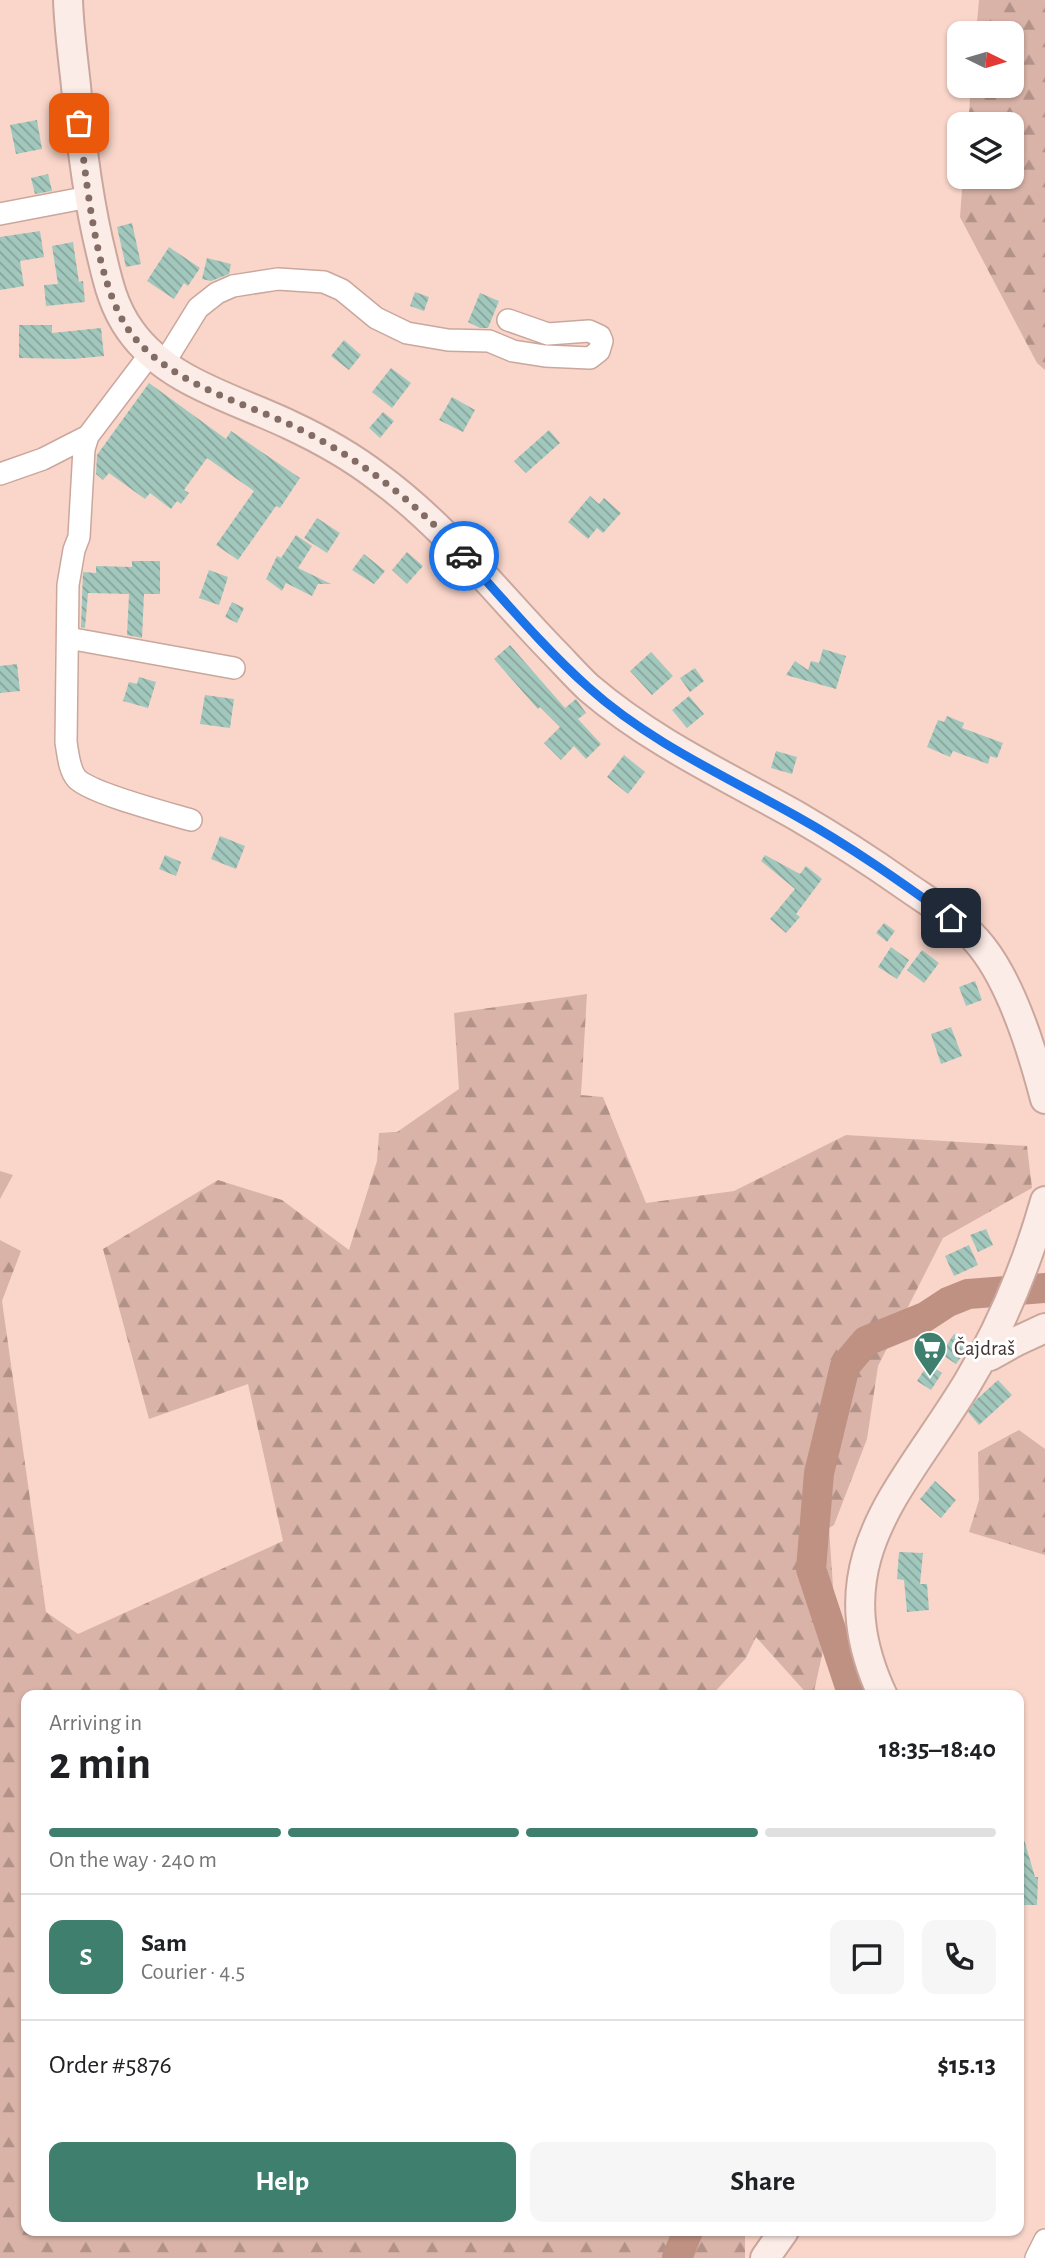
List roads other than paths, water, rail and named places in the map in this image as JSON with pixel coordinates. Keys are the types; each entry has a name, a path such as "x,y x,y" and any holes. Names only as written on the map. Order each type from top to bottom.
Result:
{"main road":[{"path":"68,0 89,197 114,302 128,328 158,358 232,401 291,425 378,477 460,551 588,687 667,745 798,817 884,870 951,918 981,945 996,968 1014,1007 1045,1095"},
{"path":"881,1690 865,1646 859,1603 872,1540 891,1499 981,1358 1010,1300 1045,1200"},
{"path":"981,1358 1045,1328"},
{"path":"765,2258 780,2236"}],"street":[{"path":"0,214 89,197"},
{"path":"0,474 43,459 88,436 158,358 198,308 217,293 233,286 278,279 324,282 342,290 376,318 407,333 448,340 489,341 513,351 590,358 599,351 602,341 589,331 548,334 508,320"},
{"path":"88,436 84,449 81,524 68,585 66,743 71,766 77,779 97,790 191,820"},
{"path":"68,638 234,668"},
{"path":"1036,2258 1045,2240"}],"waterway":[{"path":"851,1690 811,1569 819,1473 845,1366 866,1341 925,1317 948,1302 968,1294 1045,1288"},
{"path":"677,2258 686,2236"}],"place":[{"name":"Čajdraš","path":"930,1378"}]}
